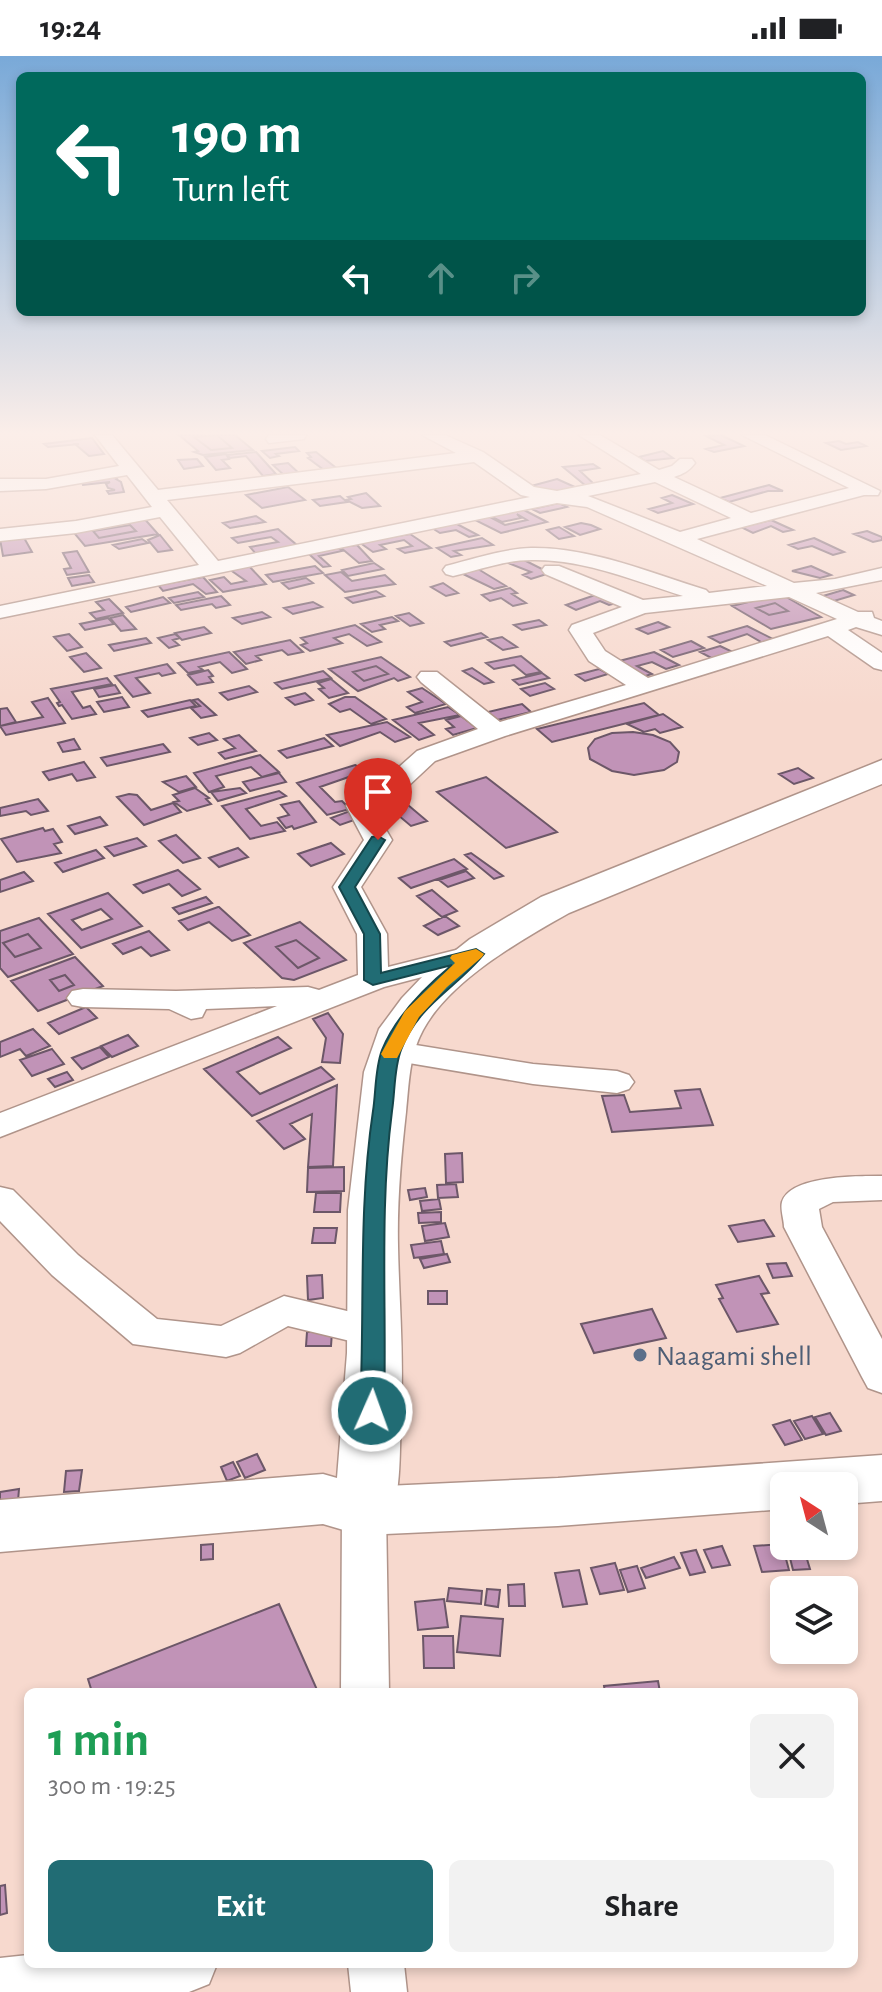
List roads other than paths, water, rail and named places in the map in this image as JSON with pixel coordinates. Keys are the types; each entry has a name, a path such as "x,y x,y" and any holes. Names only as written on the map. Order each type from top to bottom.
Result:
{"highway":[{"path":"0,1526 323,1499 364,1511 375,1332 372,1243 379,1132 391,1051 411,1015 441,983 476,954 508,930 555,905 882,771"}],"main road":[{"path":"364,1511 558,1502 882,1478"}],"street":[{"path":"0,535 82,525"},
{"path":"178,525 212,567"},
{"path":"2,607 417,525"},
{"path":"647,525 855,619 882,628"},
{"path":"678,538 721,525"},
{"path":"453,570 520,555 543,555 601,566 718,599"},
{"path":"520,555 641,607"},
{"path":"646,687 597,656 580,630 641,607 835,585 882,574"},
{"path":"373,980 372,934 347,887 378,840 359,806 380,798 426,756 496,731 646,687 882,611"},
{"path":"831,628 882,663"},
{"path":"429,677 496,731"},
{"path":"0,1126 373,980 476,954"},
{"path":"83,998 176,1000 333,995"},
{"path":"176,1000 201,1017 210,1043"},
{"path":"391,1051 533,1074 617,1082"},
{"path":"882,1188 827,1190 800,1203 803,1227 882,1377"},
{"path":"0,1199 65,1265 147,1333 226,1342 284,1310 375,1332"},
{"path":"364,1511 365,1688"},
{"path":"0,1986 155,1968"},
{"path":"376,1968 379,1992"}],"place":[{"name":"Naagami shell","path":"640,1355"}]}
